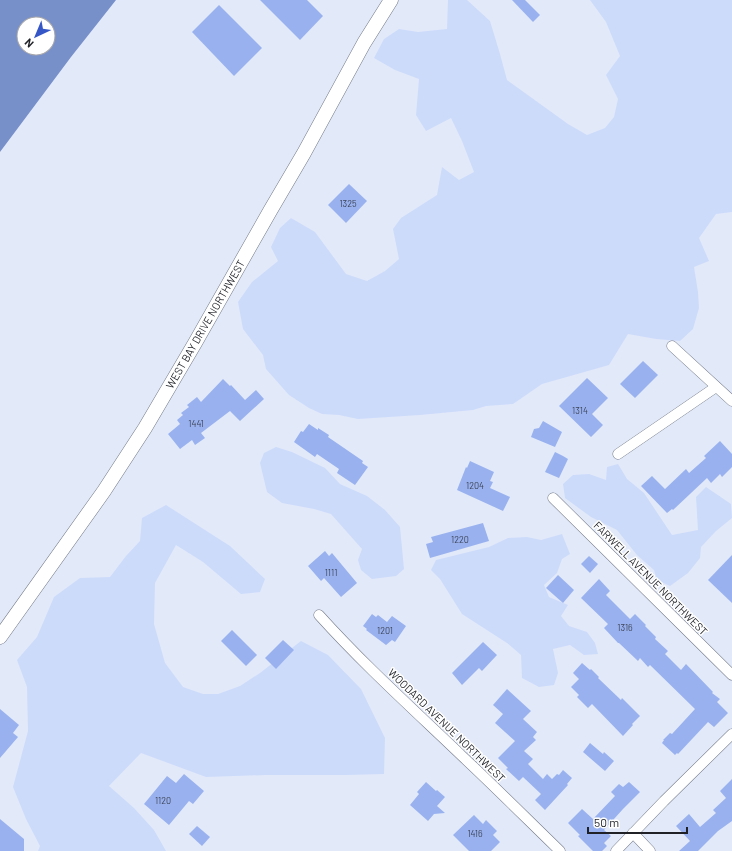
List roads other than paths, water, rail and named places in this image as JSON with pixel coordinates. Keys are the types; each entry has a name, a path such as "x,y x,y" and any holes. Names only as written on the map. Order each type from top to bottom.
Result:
{"street":[{"name":"WEST BAY DRIVE NORTHWEST","path":"0,636 104,491 145,428 192,350 304,153 364,43 391,0"},
{"path":"672,346 732,401"},
{"path":"618,454 716,387"},
{"name":"FARWELL AVENUE NORTHWEST","path":"552,498 732,675"},
{"name":"WOODARD AVENUE NORTHWEST","path":"319,615 387,686 560,851"},
{"path":"616,851 732,734"},
{"path":"633,833 650,851"}],"water":[{"path":"0,0 116,0 0,152"}]}
